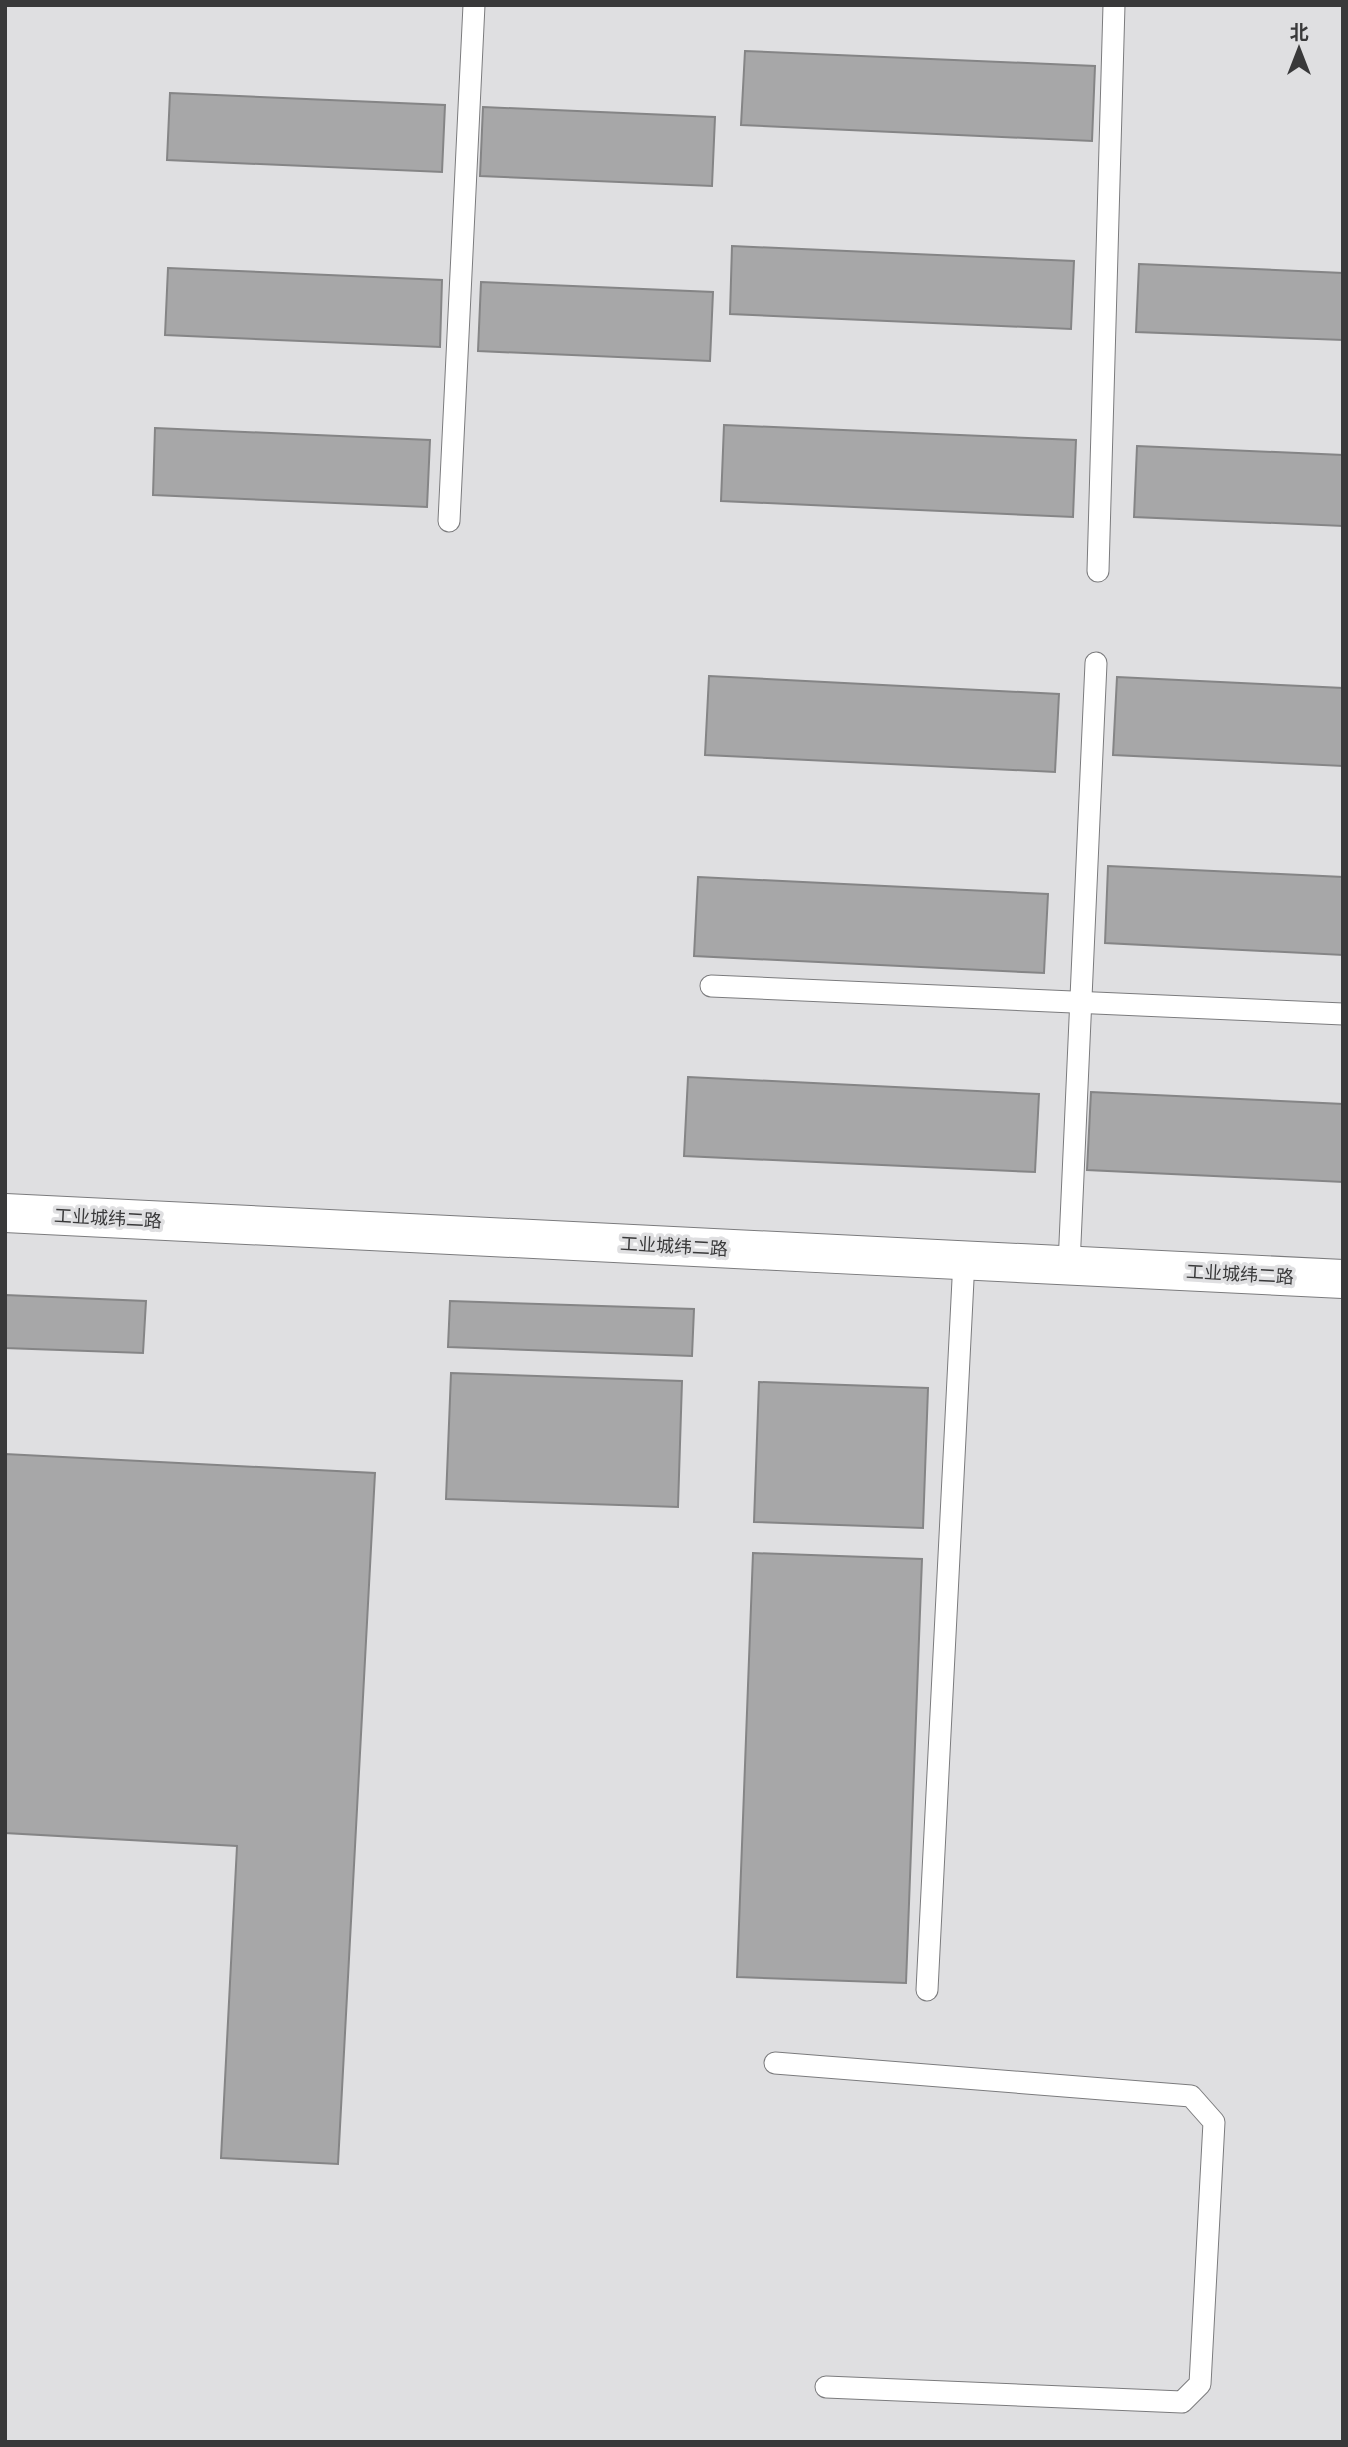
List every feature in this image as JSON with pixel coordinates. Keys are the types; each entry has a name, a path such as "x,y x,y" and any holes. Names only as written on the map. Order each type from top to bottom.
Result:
{"street":[{"name":"工业城纬二路","path":"5,1213 1343,1279"}],"lane":[{"path":"449,521 474,5"},
{"path":"1098,571 1114,5"},
{"path":"1069,1265 1096,663"},
{"path":"711,985 1343,1014"},
{"path":"927,1990 964,1260"},
{"path":"775,2063 1191,2095 1214,2122 1200,2384 1182,2402 826,2387"}],"building":[{"path":"745,51 1095,66 1092,141 741,125"},
{"path":"170,93 445,105 442,172 167,160"},
{"path":"483,107 715,117 712,186 480,176"},
{"path":"732,246 1074,261 1071,329 730,314"},
{"path":"1139,264 1343,273 1343,340 1136,332"},
{"path":"168,268 442,280 440,347 165,335"},
{"path":"481,282 713,292 710,361 478,351"},
{"path":"724,425 1076,440 1073,517 721,501"},
{"path":"155,428 430,440 427,507 153,495"},
{"path":"1137,446 1343,455 1343,526 1134,517"},
{"path":"709,676 1059,694 1055,772 705,755"},
{"path":"1117,677 1343,688 1343,766 1113,755"},
{"path":"1108,866 1343,877 1343,955 1105,943"},
{"path":"698,877 1048,894 1044,973 694,956"},
{"path":"688,1077 1039,1094 1035,1172 684,1156"},
{"path":"1091,1092 1343,1104 1343,1182 1087,1170"},
{"path":"5,1295 146,1301 143,1353 5,1348"},
{"path":"450,1301 694,1309 692,1356 448,1347"},
{"path":"451,1373 682,1381 678,1507 446,1499"},
{"path":"759,1382 928,1388 923,1528 754,1522"},
{"path":"5,1454 375,1473 338,2164 221,2158 237,1846 5,1833"},
{"path":"753,1553 922,1559 906,1983 737,1977"}]}
